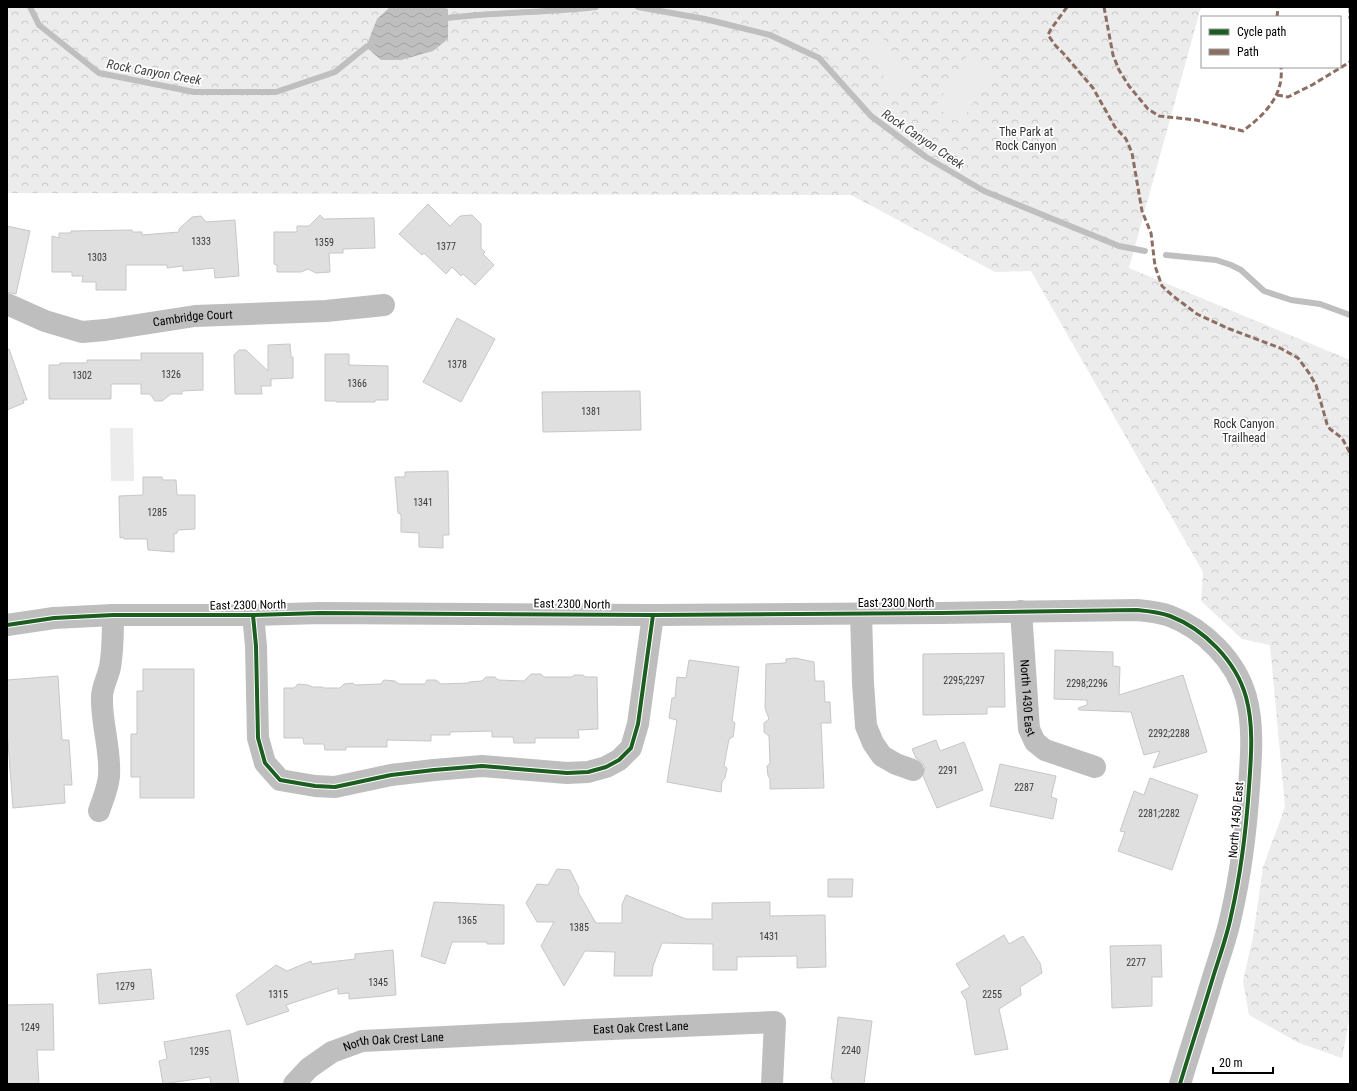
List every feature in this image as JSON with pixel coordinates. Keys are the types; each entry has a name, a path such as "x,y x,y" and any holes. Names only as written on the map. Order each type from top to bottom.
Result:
{"street":[{"name":"Cambridge Court","path":"7,304 45,321 82,332 105,330 195,316 326,311 384,305"},
{"name":"East 2300 North","path":"7,625 54,618 113,615 253,615 320,613 653,615 1137,610"},
{"name":"North 1450 East","path":"1137,610 1158,613 1183,622 1210,641 1220,651 1242,684 1251,726 1251,756 1246,828 1239,880 1231,918 1180,1084"},
{"name":"North 1430 East","path":"1021,611 1029,730 1034,742 1045,750 1095,767"},
{"path":"861,613 866,726 873,743 882,756 896,764 913,770"},
{"path":"99,811 107,788 109,774 102,713 102,694 109,673 112,655 113,615"},
{"path":"253,615 256,646 258,738 265,763 280,780 315,786 335,787 391,775 482,766 567,773 588,772 606,767 619,760 631,748 638,724 653,615"},
{"name":"East Oak Crest Lane","path":"506,1034 776,1022 772,1084"},
{"name":"North Oak Crest Lane","path":"294,1084 309,1068 332,1052 362,1041 506,1034"}],"green space":[{"name":"The Park at Rock Canyon","path":"7,7 1201,7 1129,268 1350,360 1350,1015 1342,1058 1299,1043 1249,1015 1243,981 1253,937 1263,867 1285,807 1270,645 1242,639 1201,601 1203,572 1031,271 995,272 851,195 7,193"},
{"path":"883,38 912,82 895,93 866,49"},
{"path":"968,54 993,70 961,123 935,107"},
{"path":"110,428 133,428 134,481 111,481"}],"water":[{"path":"390,7 442,7 448,9 448,39 433,51 401,60 381,60 366,47 377,19"}],"building":[{"path":"428,204 450,226 460,216 472,215 481,224 481,248 485,252 483,254 494,265 475,285 463,274 461,276 452,267 446,274 424,253 422,255 399,234"},
{"path":"320,215 324,219 374,218 375,248 343,249 343,253 329,253 330,272 316,273 308,269 301,272 277,272 277,265 274,264 274,232 297,232 297,226 309,226"},
{"path":"201,216 206,222 235,220 239,276 215,278 214,268 183,271 183,266 167,268 167,265 126,265 126,290 96,290 96,282 82,282 83,276 72,276 72,272 52,272 52,236 59,238 59,233 71,233 71,231 132,230 132,232 142,232 142,235 179,232 179,229 192,217"},
{"path":"7,226 30,231 16,294 7,292"},
{"path":"457,318 495,339 461,402 423,382"},
{"path":"290,344 291,357 293,357 293,378 271,379 271,386 261,386 262,394 235,394 234,355 239,350 246,350 268,371 268,345"},
{"path":"9,349 27,400 23,400 24,403 7,410 7,350"},
{"path":"141,353 203,353 203,390 182,391 182,394 171,394 162,401 155,401 150,394 141,394 141,384 111,384 111,399 49,399 49,365 60,365 60,363 87,363 87,360 141,360"},
{"path":"325,354 349,354 349,365 388,366 388,400 375,400 375,402 325,401"},
{"path":"640,391 641,430 543,432 542,392"},
{"path":"448,471 449,535 443,535 443,548 419,547 419,533 401,532 401,514 398,513 395,477 405,477 405,472"},
{"path":"143,477 162,477 163,480 176,480 177,495 195,495 195,529 178,530 177,533 174,534 174,552 148,550 147,539 120,538 119,496 143,495"},
{"path":"1055,650 1113,652 1113,666 1120,667 1119,695 1183,675 1207,752 1153,768 1160,751 1144,755 1131,712 1079,710 1078,708 1087,705 1087,700 1054,699"},
{"path":"1004,653 1005,707 987,707 987,714 923,715 923,654"},
{"path":"795,658 814,662 815,681 824,681 825,702 830,702 831,723 821,723 824,788 770,789 770,779 768,776 767,766 770,763 769,736 764,732 764,723 769,719 765,708 766,664 786,663 786,659"},
{"path":"689,660 739,667 732,721 735,723 733,737 729,739 724,766 727,768 725,778 722,781 721,792 667,782 677,720 669,718 672,698 675,698 677,677 686,678"},
{"path":"143,669 194,669 194,798 140,798 140,777 131,777 131,734 137,734 137,691 143,691"},
{"path":"531,674 541,674 544,677 572,677 574,675 583,675 585,677 597,677 598,729 578,730 579,738 535,738 535,743 514,743 513,737 492,737 492,731 450,732 450,735 431,735 431,741 387,740 387,747 346,747 346,750 325,750 324,744 304,744 303,738 284,738 284,688 294,688 298,684 313,687 340,688 344,684 353,683 355,685 381,684 384,680 395,681 399,684 425,684 427,680 436,680 441,684 469,683 482,681 486,677 495,677 498,680 524,681"},
{"path":"58,676 62,740 69,740 72,785 64,785 65,803 13,808 7,729 7,680"},
{"path":"936,740 940,751 964,742 983,790 937,808 923,776 925,767 922,762 916,758 912,749"},
{"path":"1000,764 1056,776 1051,797 1057,799 1053,819 990,806"},
{"path":"1150,778 1198,795 1172,870 1118,851 1125,832 1120,831 1134,791 1144,795"},
{"path":"557,869 570,870 579,888 578,892 596,923 622,923 622,905 626,895 686,919 712,919 712,903 770,902 770,916 825,915 826,967 797,968 797,956 737,957 737,970 713,970 713,944 662,943 653,966 652,976 614,976 615,952 585,951 564,986 541,946 554,922 537,922 526,903 537,884 548,885"},
{"path":"828,879 853,879 852,897 828,897"},
{"path":"434,902 504,905 504,944 487,944 487,942 452,942 445,964 421,956"},
{"path":"1004,935 1009,944 1023,936 1040,963 1042,973 1020,987 1021,995 999,1009 1008,1049 975,1055 966,1000 961,992 970,987 956,964"},
{"path":"1161,945 1162,977 1152,977 1152,1006 1112,1008 1110,946"},
{"path":"393,950 396,995 349,999 349,993 338,994 338,988 286,1005 289,1011 247,1025 236,995 276,965 287,971 311,961 312,964 355,959 355,954"},
{"path":"151,969 154,999 99,1004 97,974"},
{"path":"53,1004 54,1050 37,1050 39,1084 7,1084 7,1005"},
{"path":"838,1017 872,1021 864,1084 833,1084 833,1079 831,1079"},
{"path":"230,1030 239,1084 211,1084 210,1077 163,1084 159,1061 167,1059 164,1042"}],"waterway":[{"name":"Rock Canyon Creek","path":"30,7 39,25 99,73 194,92 276,92 335,72 366,47 372,44"},
{"name":"Rock Canyon Creek","path":"440,19 596,7"},
{"name":"Rock Canyon Creek","path":"638,7 705,19 770,35 819,58 871,116 926,157 984,191 1119,246 1145,251"},
{"name":"Rock Canyon Creek","path":"1166,255 1216,260 1241,270 1264,291 1291,300 1320,304 1350,315"}],"marked path":[{"path":"1067,7 1048,35 1093,88 1115,127 1126,139 1132,153 1142,211 1151,233 1155,266 1162,286 1197,314 1227,328 1280,348 1298,358 1316,385 1327,424 1330,429 1342,438 1350,453"},
{"path":"1104,7 1113,55 1119,70 1129,86 1148,109 1159,116 1196,120 1243,131 1265,111 1276,96 1281,77 1281,68"},
{"path":"1277,16 1278,7"},
{"path":"1350,7 1350,19"},
{"path":"1341,67 1350,62"},
{"path":"1277,95 1288,97 1340,68"}],"cycle path":[{"path":"7,625 54,618 113,615 253,615 320,613 653,615 1137,610 1170,616 1195,629 1227,659 1235,671 1246,697 1249,708 1251,731 1245,836 1235,900 1225,938 1180,1084"},
{"path":"253,615 256,646 258,738 265,763 280,780 315,786 335,787 391,775 482,766 567,773 588,772 606,767 619,760 631,748 638,724 653,615"}],"park label":[{"name":"Rock Canyon Trailhead","path":"1244,431"}]}
